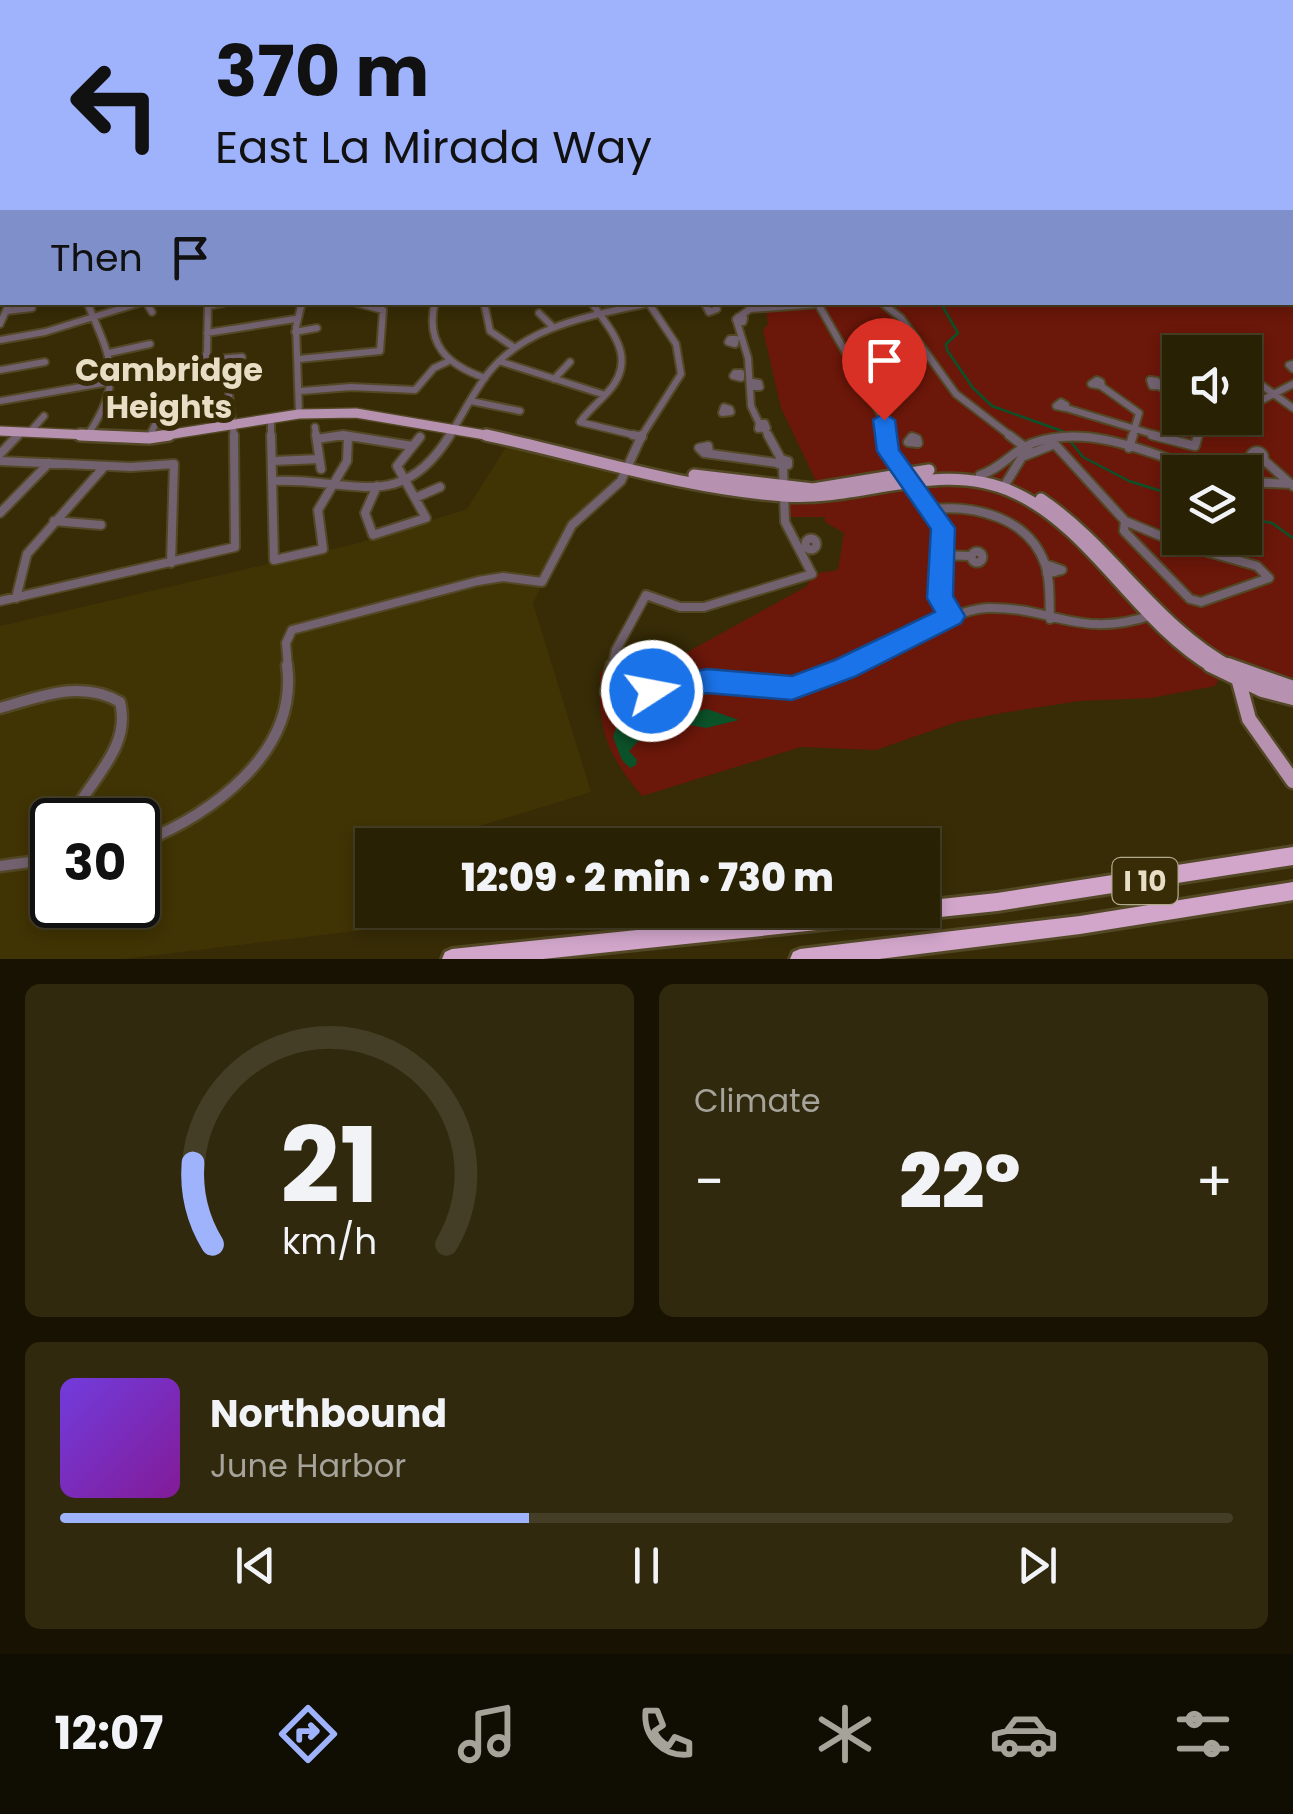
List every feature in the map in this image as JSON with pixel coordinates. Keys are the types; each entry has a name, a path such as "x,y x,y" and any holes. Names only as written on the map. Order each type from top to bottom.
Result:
{"highway":[{"name":"I 10","path":"452,959 997,902 1293,856"},
{"name":"I 10","path":"800,959 1080,926 1293,890"}],"main road":[{"path":"0,431 149,438 299,414 368,415 786,493 863,488 945,470 980,475 1037,504 1061,523 1152,616 1195,653 1293,698"},
{"path":"908,477 948,477 1001,484"},
{"path":"1238,676 1293,688"},
{"path":"1238,676 1247,714 1293,782"}],"street":[{"path":"0,324 9,305"},
{"path":"87,436 105,409 109,382 109,353 88,305"},
{"path":"0,340 45,332 134,305"},
{"path":"146,305 152,312"},
{"path":"0,401 189,368 208,353 208,305"},
{"path":"299,414 295,319 301,305"},
{"path":"299,358 380,351 383,310 364,305"},
{"path":"435,305 431,336 446,362 485,378"},
{"path":"484,305 482,318 487,330 515,348"},
{"path":"593,305 626,358 624,372 580,422 642,437"},
{"path":"274,481 376,486 405,482 434,457 485,378 515,348 553,327 639,305"},
{"path":"160,834 216,802 260,757 286,703 286,639 292,630 478,580 502,577 542,582 572,525 611,494 642,437 672,394 681,367 676,344 649,305"},
{"path":"708,305 709,312 719,312"},
{"path":"819,305 884,420 888,432 886,446 943,528 940,598 952,616"},
{"path":"885,305 901,318 956,394 1022,448"},
{"path":"766,306 735,317 734,325 752,412 781,463 785,522 801,546 812,574 755,590 705,610 686,609 646,595 616,650 606,692 624,696 707,681 792,688 854,664 952,616 992,608 1109,628 1152,616"},
{"path":"6,311 32,308"},
{"path":"538,312 553,327"},
{"path":"207,333 295,319"},
{"path":"295,332 317,328"},
{"path":"109,353 150,344"},
{"path":"202,360 242,357"},
{"path":"0,370 45,362"},
{"path":"301,391 352,387 415,390 434,368 446,362"},
{"path":"499,362 605,394"},
{"path":"554,379 570,362"},
{"path":"1262,399 1293,384"},
{"path":"1101,386 1136,409 1140,417 1129,448"},
{"path":"1158,386 1162,389"},
{"path":"1262,386 1293,408"},
{"path":"0,601 235,547 234,426 229,394"},
{"path":"471,400 520,410"},
{"path":"149,438 164,407"},
{"path":"1066,408 1082,416 1195,446 1198,435"},
{"path":"732,411 752,412"},
{"path":"0,458 44,416"},
{"path":"272,418 274,560 323,548 318,510 347,461 348,436"},
{"path":"274,461 320,464 315,427"},
{"path":"317,439 348,436 412,446"},
{"path":"376,486 365,513 372,536 426,518 396,466 420,438"},
{"path":"875,447 907,441"},
{"path":"1059,441 1125,521 1180,544 1256,566 1270,575 1265,582 1252,587 1195,602 1124,531 1125,521"},
{"path":"980,475 999,469 1022,448 1059,441 1129,448 1162,458"},
{"path":"1001,484 1022,448"},
{"path":"1001,484 1022,448"},
{"path":"709,452 781,463"},
{"path":"0,458 104,467 174,464 170,563"},
{"path":"1265,461 1293,484"},
{"path":"0,513 49,464"},
{"path":"16,598 27,554 104,467"},
{"path":"1262,483 1293,484"},
{"path":"414,498 440,488"},
{"path":"933,510 965,508 998,517 1028,538 1046,569 1050,619"},
{"path":"54,522 101,525"},
{"path":"943,555 970,556"},
{"path":"671,669 676,686"},
{"path":"0,708 82,688 104,692 122,706 123,730 83,798"},
{"path":"0,866 30,862"}],"shaded area":[{"path":"765,305 1293,305 1293,685 1228,664 1215,686 1151,698 1079,701 996,714 957,722 876,750 801,747 642,796 606,739 600,708 600,672 622,655 630,661 675,659 807,586 812,574 838,570 844,533 825,522 825,517 786,517 785,482 816,481 781,408 763,330 768,324","holes":["690,656 630,723 616,725 611,695 641,693 633,664 670,663"]},
{"path":"509,442 629,465 621,481 572,525 533,603 591,792 473,828 355,828 355,928 381,928 124,959 0,959 0,626 355,544 467,509"},
{"path":"707,709 739,720 706,728 690,725 676,735 646,733 629,751 637,760 636,765 630,768 622,760 613,737 617,725 649,723"}],"waterway":[{"path":"942,305 958,333 946,344 947,350 973,388 992,406 1062,431 1083,457 1129,481 1162,491"},
{"path":"1262,521 1272,523 1293,538"}],"district":[{"name":"Cambridge Heights","path":"169,388"}],"route":[{"path":"652,691 700,681 792,688 844,668 952,616 940,598 943,528 888,451 884,420"}]}
